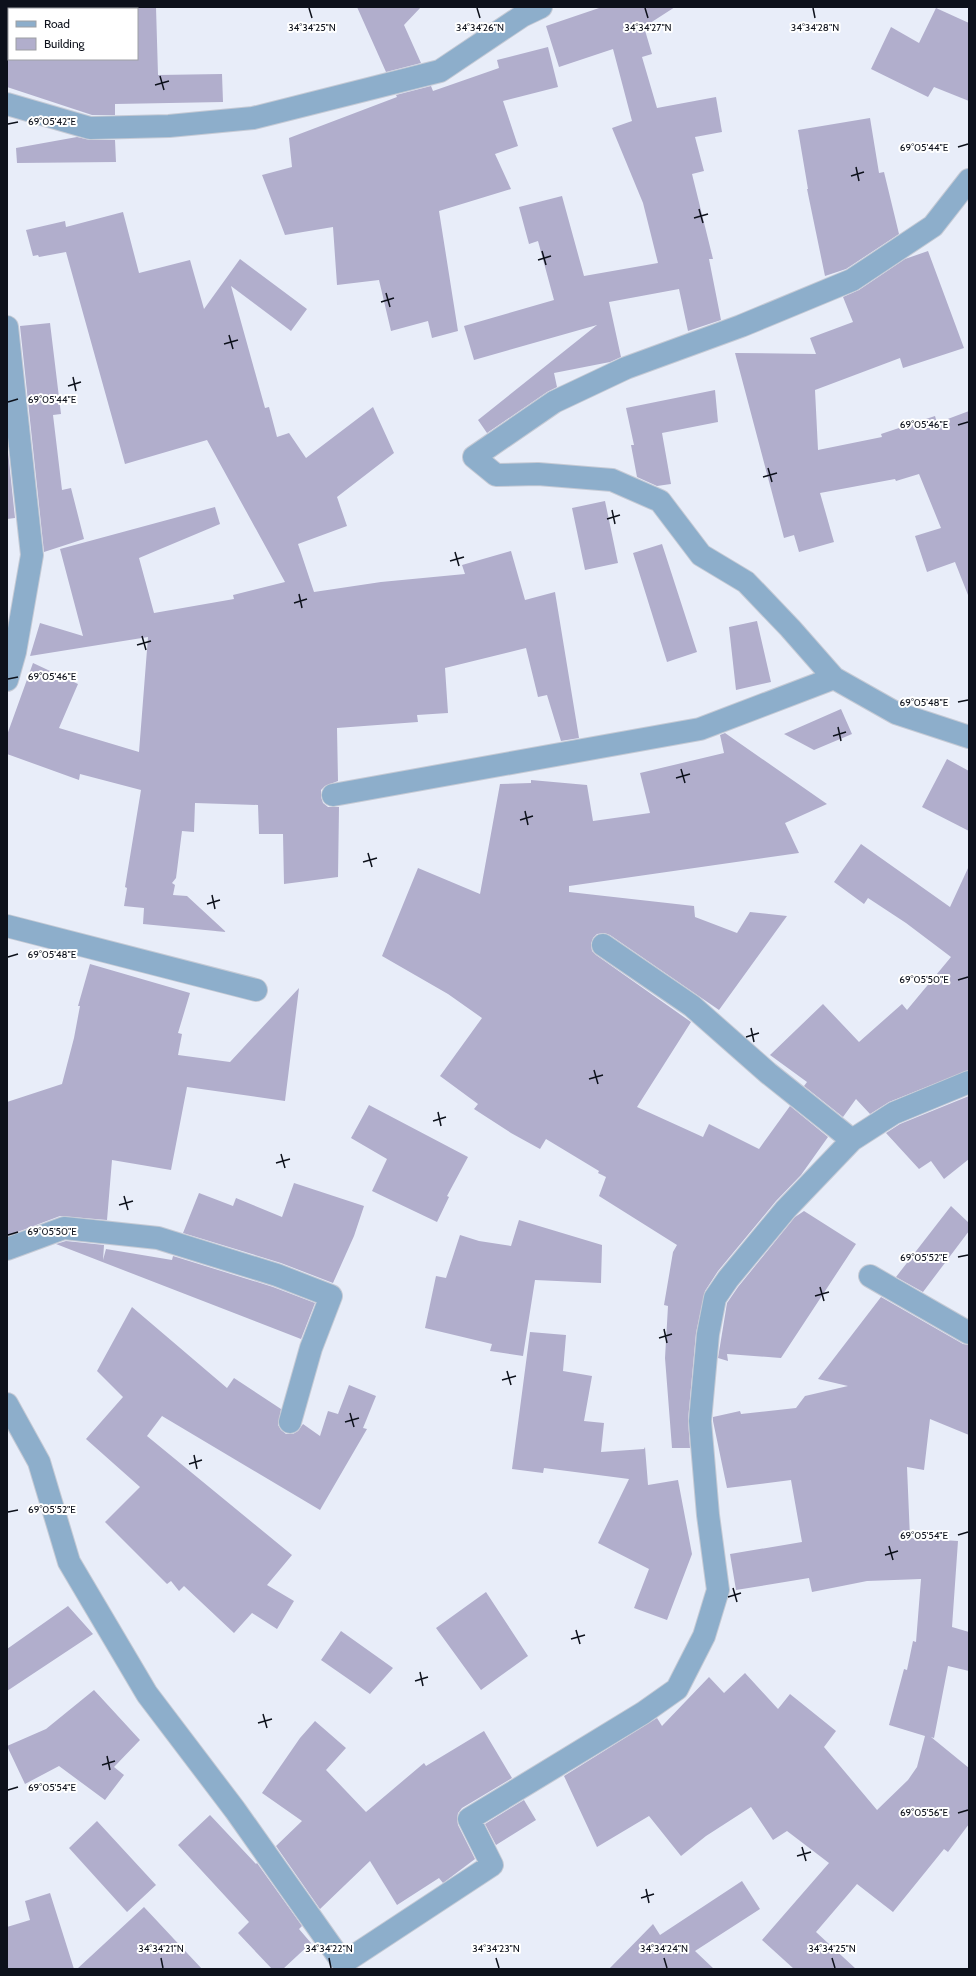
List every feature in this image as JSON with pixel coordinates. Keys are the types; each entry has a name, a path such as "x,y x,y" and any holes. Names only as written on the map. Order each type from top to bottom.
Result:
{"street":[{"path":"7,104 90,128 169,126 253,118 440,71 522,16 541,7"},
{"path":"969,180 933,226 852,280 741,326 626,368 574,392 554,402 474,457 496,475 538,474 612,480 660,502 701,555 746,582 790,628 834,678 896,713 969,737"},
{"path":"7,327 32,555 11,653 7,680"},
{"path":"333,795 700,729 834,678"},
{"path":"7,926 256,990"},
{"path":"603,945 692,1006 768,1073 852,1140"},
{"path":"7,1404 39,1462 69,1562 148,1694 235,1810 344,1966 492,1865 469,1819 642,1714 677,1689 704,1636 718,1590 708,1515 700,1421 708,1334 715,1298 728,1279 786,1209 852,1140 894,1113 969,1082"},
{"path":"7,1249 64,1228 158,1238 277,1275 331,1296 311,1348 290,1422"},
{"path":"870,1276 969,1333"}],"building":[{"path":"156,7 158,75 222,74 223,102 115,104 115,115 92,115 7,87 7,59 138,60 138,8 70,8"},
{"path":"357,7 421,7 404,25 421,63 386,72"},
{"path":"602,7 675,7 644,27 652,54 642,57 657,108 716,97 722,132 695,137 704,171 692,174 713,259 709,259 721,320 688,331 679,289 609,302 621,357 610,362 554,373 557,387 547,392 487,433 478,420 597,325 474,360 464,326 554,300 538,241 529,244 519,207 562,196 584,276 658,263 643,203 612,128 632,121 613,49 559,67 546,26"},
{"path":"936,8 969,23 969,101 934,87 928,97 871,69 891,27 919,43"},
{"path":"548,47 558,87 503,101 518,146 495,154 511,189 439,211 458,331 432,338 428,321 391,331 379,280 337,285 333,227 285,235 262,175 292,167 289,138 397,97 396,95 431,86 433,91 499,68 497,60"},
{"path":"870,118 879,173 884,172 899,234 846,269 825,276 807,189 798,130"},
{"path":"77,137 90,140 115,140 116,162 17,163 16,148"},
{"path":"123,212 139,273 190,260 204,309 240,259 307,309 291,331 231,286 265,408 269,407 277,437 289,433 306,458 373,407 394,453 337,497 347,526 298,544 314,592 381,582 465,574 462,565 511,551 525,600 555,592 579,738 561,741 547,695 538,697 526,648 445,668 448,713 417,715 418,722 337,728 338,781 325,786 321,790 321,797 323,803 328,807 339,807 338,877 284,884 283,834 259,834 258,805 195,803 194,832 182,831 176,878 172,883 175,885 173,895 187,896 226,932 143,924 144,908 124,906 127,888 125,887 141,790 80,774 79,780 7,754 7,735 33,663 78,684 59,728 139,752 148,637 30,656 40,623 83,636 60,549 215,507 220,524 139,558 154,613 234,599 233,595 285,582 207,440 125,464 66,252 39,257 38,255 33,256 26,230 65,221 66,227"},
{"path":"928,251 964,348 903,368 900,358 815,390 818,450 882,437 881,434 935,416 937,423 969,411 968,595 955,562 927,572 915,536 941,528 919,474 896,481 895,479 820,493 834,542 799,552 794,535 784,538 735,353 816,354 810,338 853,322 843,297 859,290 905,259"},
{"path":"50,323 61,414 53,415 62,490 71,488 84,539 44,552 20,326"},
{"path":"715,390 718,422 662,433 671,484 657,486 637,477 631,445 634,445 626,408"},
{"path":"7,442 15,518 7,519"},
{"path":"605,501 618,563 585,570 572,508"},
{"path":"662,544 697,652 667,662 633,553"},
{"path":"757,621 771,682 736,690 729,627"},
{"path":"841,709 852,734 814,750 784,734"},
{"path":"725,733 827,804 785,823 799,853 569,886 569,892 694,906 695,917 737,933 750,912 787,916 719,1010 610,935 604,933 597,934 593,938 591,944 592,951 691,1022 637,1107 703,1137 709,1124 759,1149 790,1106 828,1137 801,1175 776,1201 718,1271 705,1291 696,1333 688,1420 690,1448 672,1448 665,1358 668,1306 664,1305 673,1252 677,1245 599,1196 606,1177 598,1173 599,1171 546,1139 540,1149 511,1133 474,1109 478,1104 440,1076 482,1018 448,994 382,956 418,868 480,894 500,784 531,783 531,780 587,785 593,821 650,813 640,773 724,753 720,735"},
{"path":"947,759 969,771 969,831 922,807"},
{"path":"861,844 950,907 969,866 969,1070 889,1102 870,1114 856,1099 843,1117 804,1086 807,1082 770,1055 823,1004 859,1042 902,1004 907,1010 951,957 906,923 868,898 864,904 834,882"},
{"path":"90,964 190,993 178,1033 182,1034 178,1055 230,1062 299,988 285,1101 187,1087 171,1170 112,1160 107,1220 60,1216 7,1236 7,1102 62,1084 74,1038 80,1006 78,1006"},
{"path":"969,1096 969,1159 944,1179 931,1161 919,1169 886,1133 900,1124"},
{"path":"369,1105 468,1157 447,1196 449,1197 437,1222 372,1191 387,1159 351,1138"},
{"path":"294,1183 364,1206 354,1236 333,1283 281,1263 183,1233 199,1193 233,1206 236,1198 282,1217"},
{"path":"951,1206 969,1223 969,1231 923,1292 896,1277"},
{"path":"804,1211 856,1244 781,1358 727,1354 728,1361 718,1358 727,1303 738,1287 795,1217"},
{"path":"519,1220 602,1245 601,1283 535,1280 523,1356 490,1351 492,1344 425,1328 436,1276 446,1278 460,1235 479,1241 511,1246"},
{"path":"66,1241 104,1245 103,1260 106,1249 172,1260 173,1256 273,1287 315,1303 301,1339 56,1244"},
{"path":"881,1297 963,1344 969,1345 969,1435 930,1419 924,1470 907,1467 910,1538 958,1541 952,1627 969,1632 969,1671 948,1666 934,1738 931,1737 969,1768 969,1824 948,1852 944,1849 893,1912 857,1884 816,1932 856,1969 794,1969 762,1940 829,1863 787,1831 773,1840 751,1807 706,1836 681,1856 649,1816 597,1847 564,1776 657,1718 662,1726 709,1677 724,1693 745,1673 778,1709 790,1694 836,1731 824,1747 877,1810 908,1780 917,1767 925,1736 889,1725 904,1669 907,1670 913,1641 916,1642 921,1579 867,1581 812,1592 809,1578 736,1590 730,1554 802,1542 791,1480 727,1488 713,1421 713,1417 740,1411 741,1414 796,1408 805,1396 848,1386 818,1379"},
{"path":"132,1307 227,1388 234,1378 281,1409 278,1425 286,1434 293,1434 298,1431 303,1424 320,1436 328,1411 338,1414 349,1385 376,1396 363,1428 367,1429 320,1510 162,1416 147,1436 292,1555 267,1585 294,1601 277,1629 252,1613 234,1633 184,1586 179,1591 171,1581 167,1584 105,1522 140,1487 86,1439 123,1397 97,1371"},
{"path":"530,1332 566,1335 563,1371 592,1376 584,1421 604,1423 601,1452 644,1449 645,1447 648,1485 678,1480 692,1554 667,1620 634,1608 649,1569 598,1543 629,1479 544,1468 543,1473 512,1469"},
{"path":"486,1592 528,1656 481,1690 436,1628"},
{"path":"68,1606 93,1634 7,1691 7,1649"},
{"path":"341,1631 393,1668 370,1694 321,1660"},
{"path":"94,1690 140,1740 114,1767 124,1775 105,1800 59,1766 25,1784 7,1746 46,1729"},
{"path":"315,1721 346,1748 326,1770 366,1812 424,1763 426,1766 484,1731 512,1778 462,1808 458,1813 458,1825 475,1859 443,1883 439,1878 397,1905 370,1861 320,1909 276,1846 302,1821 262,1793 300,1738"},
{"path":"524,1800 536,1820 496,1845 485,1824"},
{"path":"210,1815 256,1864 257,1863 302,1926 299,1929 311,1943 283,1969 272,1969 238,1933 249,1922 178,1845"},
{"path":"97,1821 156,1885 127,1912 69,1848"},
{"path":"742,1881 760,1909 695,1951 714,1969 609,1969 653,1924 660,1935"},
{"path":"50,1893 74,1969 7,1969 7,1927 30,1920 25,1901"},
{"path":"144,1907 202,1969 77,1969"}]}
